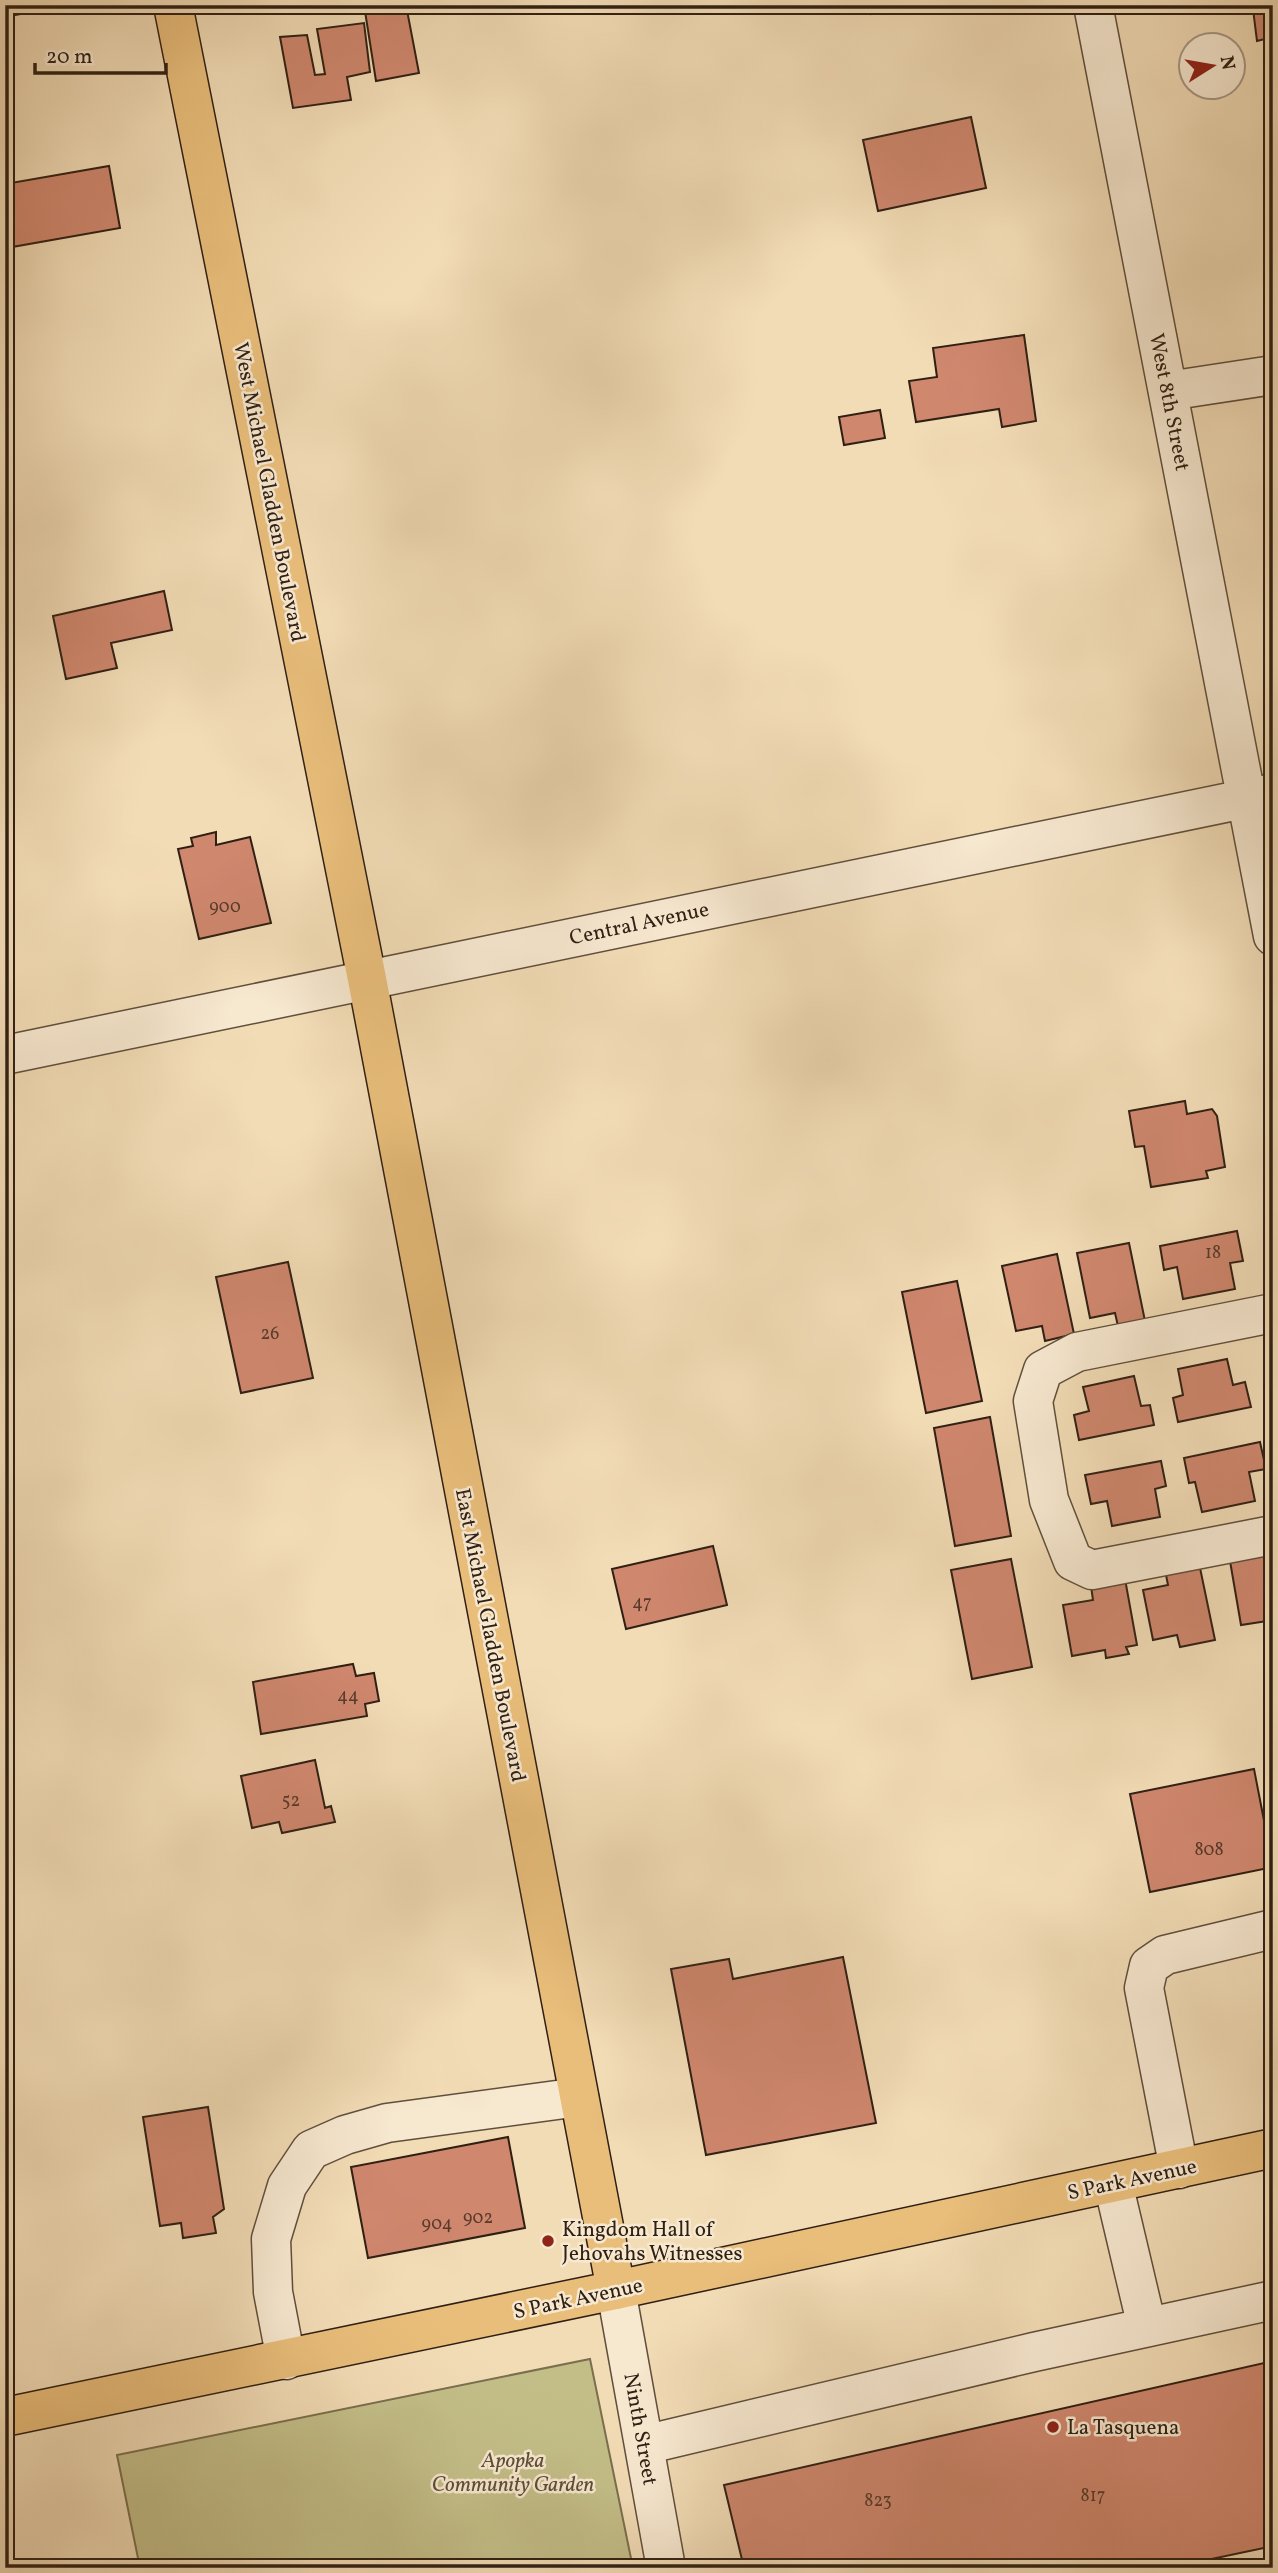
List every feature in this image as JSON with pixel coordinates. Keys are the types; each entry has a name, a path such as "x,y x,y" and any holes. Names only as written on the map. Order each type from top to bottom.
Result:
{"main road":[{"name":"West Michael Gladden Boulevard","path":"173,5 367,979"},
{"name":"East Michael Gladden Boulevard","path":"367,979 616,2290"},
{"name":"S Park Avenue","path":"5,2417 616,2290 1273,2148"}],"street":[{"name":"West 8th Street","path":"1093,5 1168,391 1260,796 1273,936"},
{"path":"1168,391 1273,376"},
{"name":"Central Avenue","path":"5,1055 1260,796"},
{"path":"1273,1313 1077,1352 1043,1370 1033,1401 1049,1500 1073,1561 1092,1570 1273,1535"},
{"path":"1179,2169 1144,1988 1149,1966 1165,1955 1273,1929"},
{"path":"286,2360 273,2292 271,2239 287,2186 311,2150 345,2134 387,2123 579,2097"},
{"path":"1113,2183 1147,2327"},
{"name":"Ninth Street","path":"616,2290 666,2568"},
{"path":"644,2445 1273,2300"}],"green space":[{"name":"Apopka Community Garden","path":"590,2359 633,2568 140,2568 117,2455"}],"building":[{"path":"5,5 57,5 57,7 5,17"},
{"path":"364,5 406,5 419,73 376,81"},
{"path":"869,5 913,5 871,14"},
{"path":"1273,5 1273,37 1257,41 1253,9"},
{"path":"364,23 370,72 347,77 351,100 293,108 280,37 307,35 315,75 325,74 317,29"},
{"path":"971,117 986,188 878,211 863,140"},
{"path":"109,166 120,228 12,247 5,207 5,184"},
{"path":"1024,335 1036,421 1002,427 999,409 916,422 909,381 937,377 933,348"},
{"path":"880,410 885,438 844,445 839,417"},
{"path":"164,591 172,630 111,643 117,668 66,679 53,616"},
{"path":"216,832 216,845 250,837 271,923 199,939 178,849 193,846 191,838"},
{"path":"1185,1101 1187,1114 1212,1109 1217,1116 1225,1167 1206,1171 1208,1178 1151,1187 1144,1146 1135,1147 1129,1111"},
{"path":"1237,1231 1243,1261 1230,1263 1235,1289 1183,1299 1177,1267 1164,1270 1160,1246"},
{"path":"1129,1243 1145,1321 1118,1326 1115,1313 1090,1318 1077,1253"},
{"path":"1057,1254 1074,1334 1045,1341 1042,1326 1016,1331 1002,1266"},
{"path":"288,1262 313,1378 241,1393 216,1277"},
{"path":"957,1281 982,1401 926,1413 902,1292"},
{"path":"1227,1359 1233,1385 1245,1382 1251,1407 1178,1422 1173,1398 1183,1395 1178,1369"},
{"path":"1134,1376 1141,1406 1150,1405 1154,1425 1079,1440 1074,1415 1089,1411 1083,1387"},
{"path":"990,1417 1011,1536 955,1546 934,1428"},
{"path":"1260,1442 1266,1469 1249,1472 1255,1501 1202,1512 1195,1482 1189,1483 1184,1458"},
{"path":"1161,1461 1166,1486 1155,1489 1160,1517 1112,1526 1107,1501 1091,1504 1085,1475"},
{"path":"713,1546 727,1605 626,1629 612,1569"},
{"path":"1273,1554 1273,1620 1241,1625 1230,1561"},
{"path":"1011,1559 1032,1667 972,1679 951,1570"},
{"path":"1199,1563 1215,1640 1180,1647 1177,1635 1153,1640 1143,1590 1168,1585 1165,1570"},
{"path":"1125,1579 1137,1645 1126,1647 1129,1654 1106,1658 1105,1650 1072,1656 1063,1605 1093,1600 1091,1586"},
{"path":"353,1664 356,1676 374,1673 379,1701 365,1704 367,1716 261,1734 253,1682"},
{"path":"315,1760 325,1808 331,1806 335,1822 282,1833 279,1822 252,1828 241,1776"},
{"path":"1254,1769 1273,1867 1150,1892 1130,1794"},
{"path":"843,1957 876,2123 706,2155 671,1969 729,1959 733,1979"},
{"path":"208,2107 224,2209 213,2217 216,2233 183,2238 181,2223 160,2226 143,2117"},
{"path":"508,2137 525,2228 368,2258 351,2167"},
{"path":"1273,2361 1273,2546 1169,2568 744,2568 724,2485"}],"place":[{"name":"Kingdom Hall of Jehovahs Witnesses","path":"548,2241"},
{"name":"La Tasquena","path":"1053,2427"}]}
